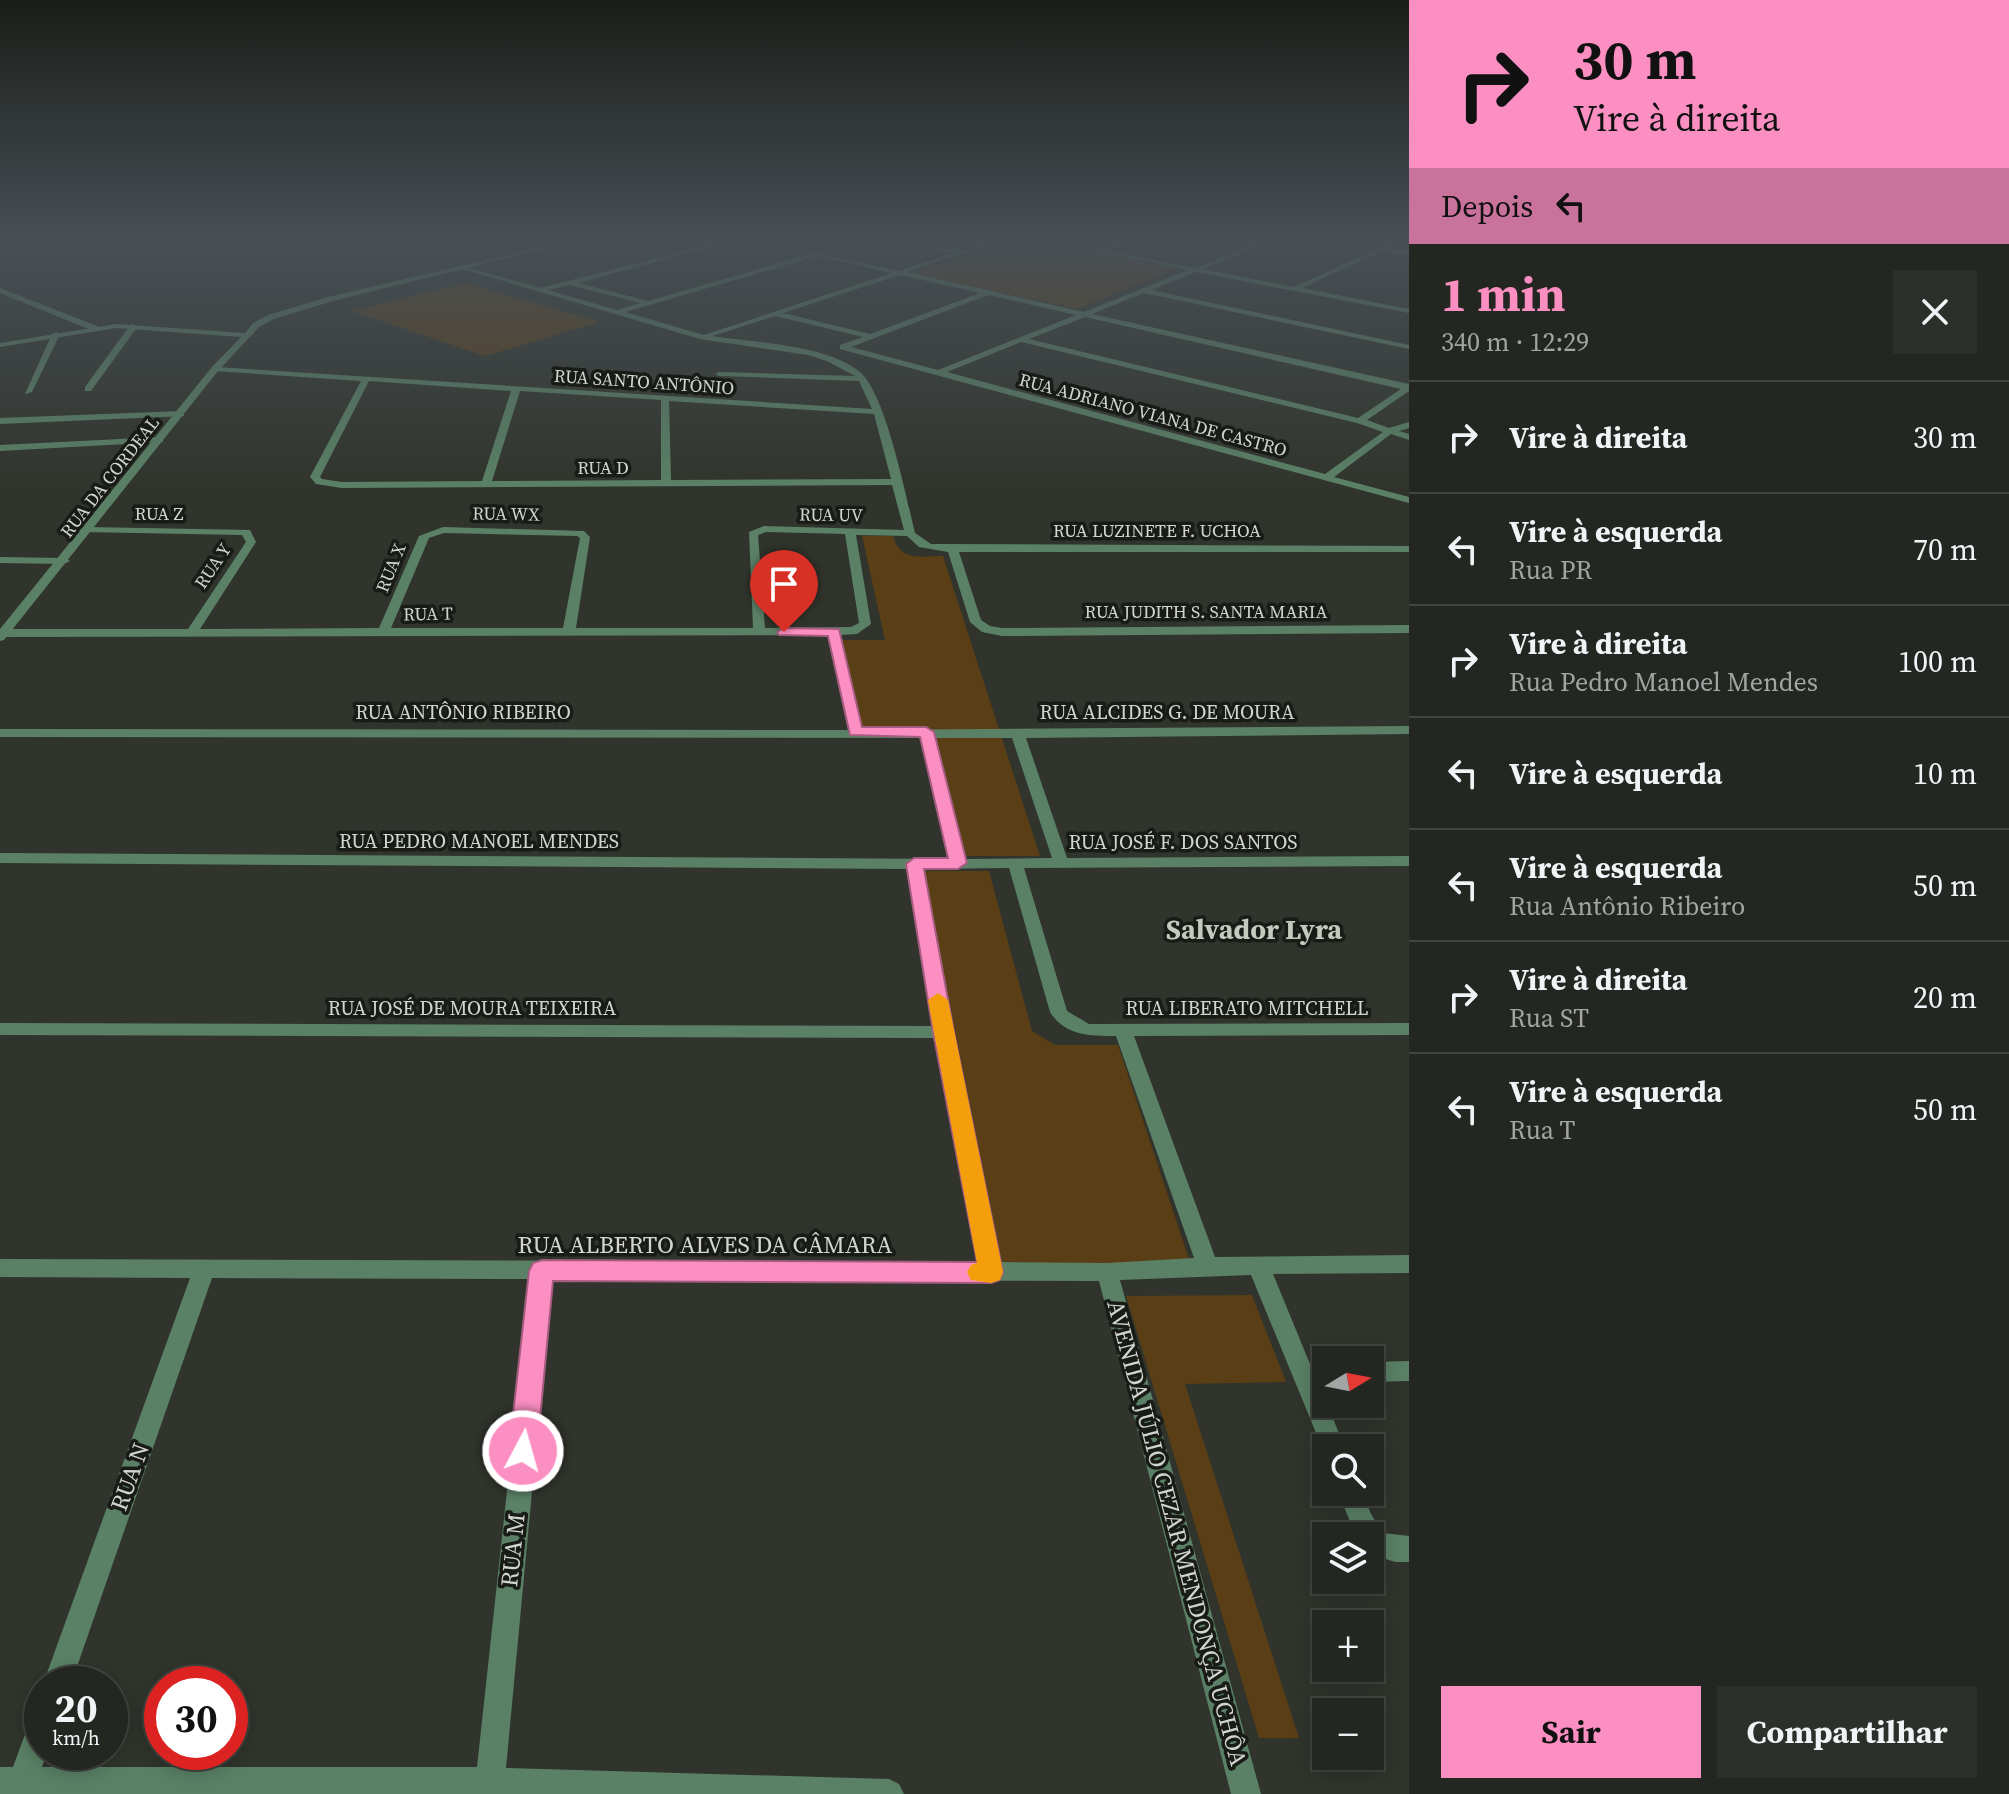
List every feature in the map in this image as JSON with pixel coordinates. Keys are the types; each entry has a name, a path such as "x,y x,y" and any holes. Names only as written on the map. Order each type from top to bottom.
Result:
{"street":[{"path":"81,323 94,328"},
{"path":"176,330 242,323"},
{"name":"RUA DA CORDEAL","path":"1,634 64,561 215,369 245,335 263,323"},
{"path":"651,323 703,337 809,353 830,359 862,379 878,412 894,482 910,533"},
{"path":"703,337 746,323"},
{"path":"815,323 869,336 905,323"},
{"path":"938,373 1063,323"},
{"path":"1122,323 1409,388"},
{"path":"1296,323 1409,347"},
{"path":"88,389 134,326"},
{"path":"0,345 94,328 134,326 245,335"},
{"path":"28,392 56,334"},
{"name":"RUA ADRIANO VIANA DE CASTRO","path":"869,336 843,347 1409,500"},
{"path":"1021,340 1360,421 1409,437"},
{"name":"RUA SANTO ANTÔNIO","path":"215,369 878,412"},
{"path":"719,374 862,379"},
{"name":"RUA D","path":"366,379 315,477 319,482 342,485 894,482"},
{"path":"1360,421 1409,388"},
{"path":"486,485 516,390"},
{"path":"665,400 666,484"},
{"path":"0,421 181,414"},
{"path":"1325,479 1391,430 1409,425"},
{"path":"0,449 160,440"},
{"name":"RUA UV","path":"759,632 753,534 764,529 910,533"},
{"name":"RUA Z","path":"88,530 230,530"},
{"name":"RUA Y","path":"191,633 251,542 246,532 230,530"},
{"name":"RUA WX","path":"443,530 569,531 585,537 569,631"},
{"name":"RUA X","path":"384,632 424,536 443,530"},
{"name":"RUA T","path":"1,634 853,631 865,624 850,531"},
{"name":"RUA LUZINETE F. UCHOA","path":"910,533 926,546 952,549 1409,549"},
{"name":"RUA JUDITH S. SANTA MARIA","path":"952,549 976,622 986,629 1002,632 1409,629"},
{"path":"0,560 64,561"},
{"path":"834,632 855,731"},
{"name":"RUA ALCIDES G. DE MOURA","path":"926,732 1409,730"},
{"path":"926,732 958,863"},
{"name":"RUA ANTÔNIO RIBEIRO","path":"0,733 926,732"},
{"path":"1017,733 1061,863"},
{"name":"RUA PEDRO MANOEL MENDES","path":"0,858 958,863"},
{"name":"RUA JOSÉ F. DOS SANTOS","path":"958,863 1409,861"},
{"name":"RUA LIBERATO MITCHELL","path":"1015,863 1059,1012 1064,1019 1086,1030 1409,1029"},
{"path":"914,864 943,1032 991,1272"},
{"name":"RUA JOSÉ DE MOURA TEIXEIRA","path":"0,1029 943,1032"},
{"path":"1123,1031 1208,1266"},
{"name":"RUA ALBERTO ALVES DA CÂMARA","path":"0,1268 1107,1272 1208,1266 1409,1264"},
{"path":"1258,1265 1312,1368"},
{"name":"RUA N","path":"63,1666 204,1270"},
{"name":"RUA M","path":"490,1782 542,1271"},
{"name":"AVENIDA JÚLIO CEZAR MENDONÇA UCHÔA","path":"1107,1272 1246,1794"},
{"path":"1384,1372 1409,1371"},
{"path":"1356,1506 1375,1543 1402,1549"},
{"path":"24,1758 11,1782 490,1782 889,1794"}],"shaded area":[{"path":"387,323 597,323 485,356"},
{"path":"862,536 893,536 901,550 912,556 943,556 1040,856 963,856 931,728 859,728 840,640 885,640"},
{"path":"923,871 989,871 1032,1031 1055,1045 1118,1045 1191,1265 1002,1265"},
{"path":"1252,1295 1286,1382 1185,1384 1299,1738 1259,1738 1126,1296"}],"slow traffic":[{"path":"938,1000 991,1272 979,1272"}],"district":[{"name":"Salvador Lyra","path":"1254,929"}],"route":[{"path":"523,1451 542,1271 991,1272 943,1032 914,864 958,863 926,732 855,731 834,632 784,632"}]}
